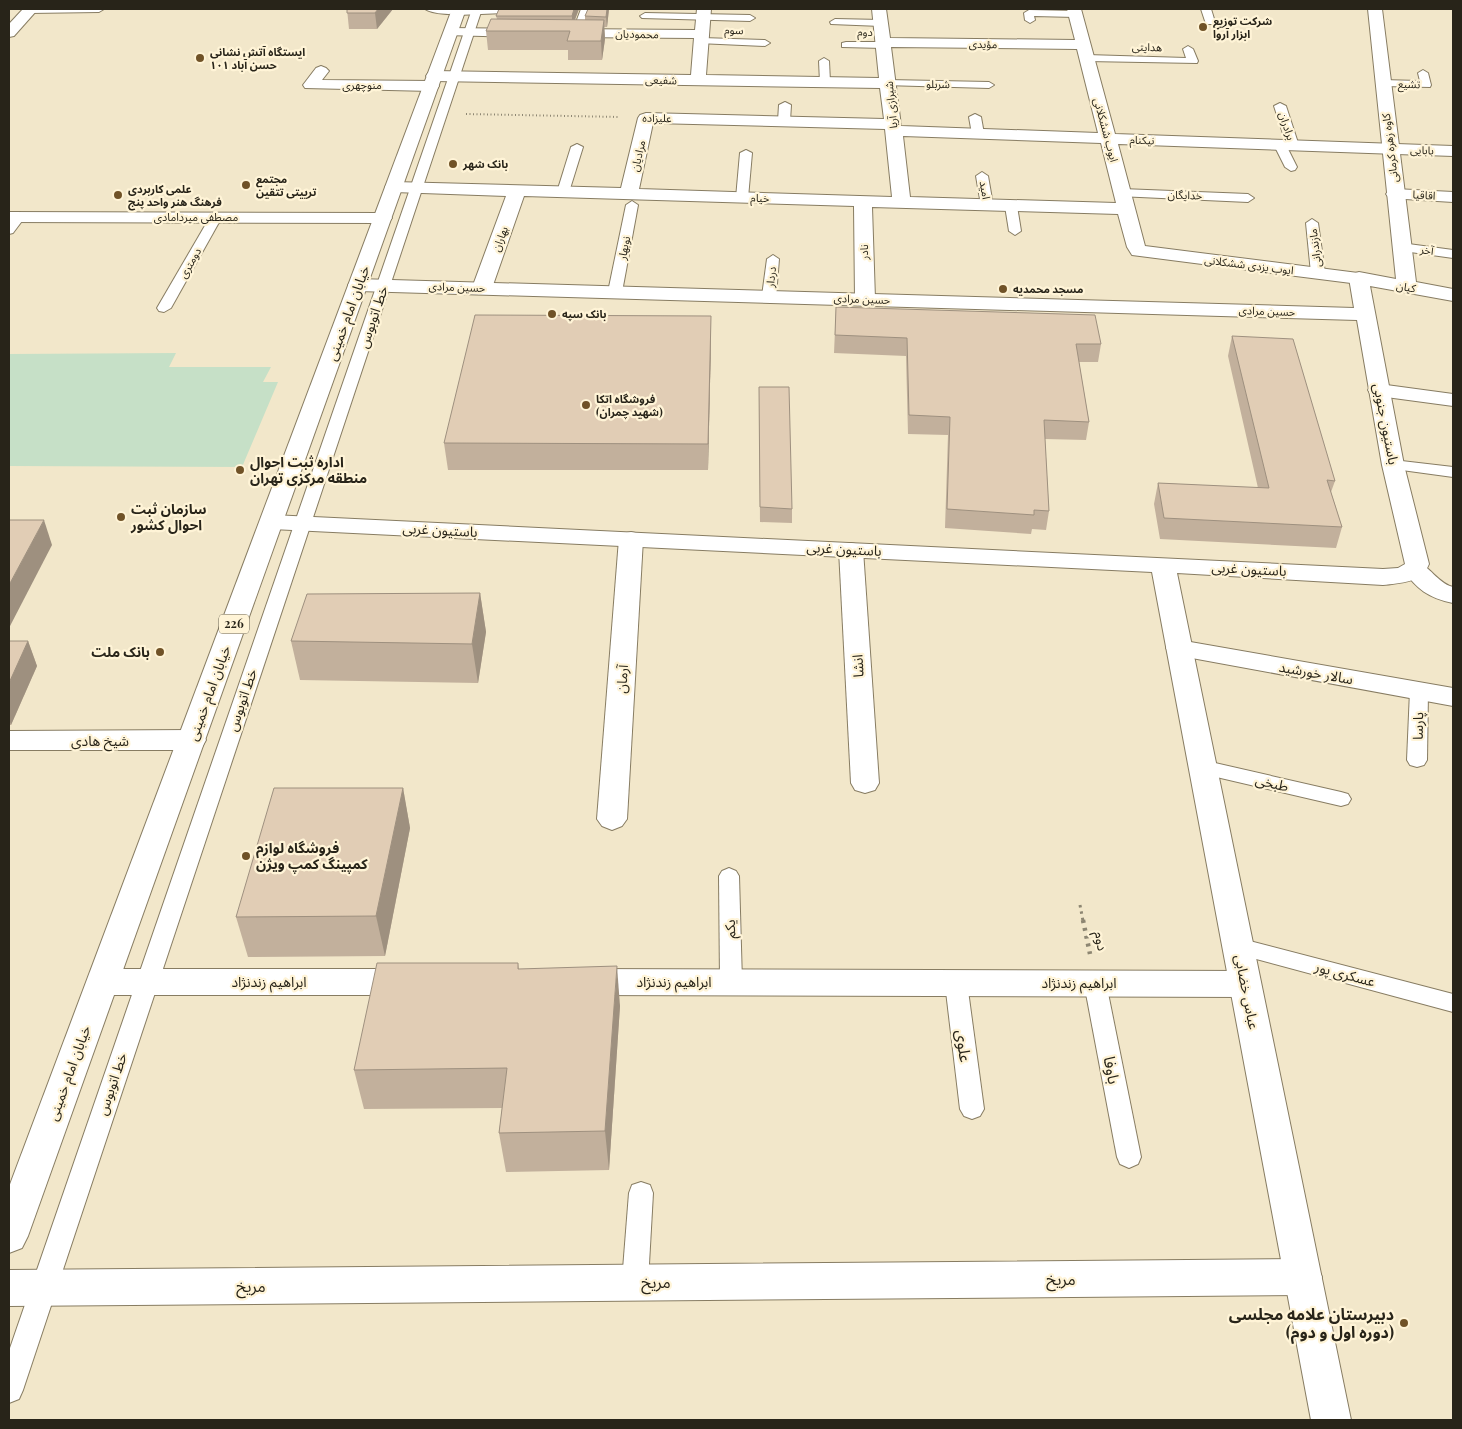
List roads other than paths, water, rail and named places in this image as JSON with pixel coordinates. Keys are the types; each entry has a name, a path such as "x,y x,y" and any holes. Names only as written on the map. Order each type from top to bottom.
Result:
{"street":[{"path":"9,32 30,9"},
{"path":"465,17 504,9"},
{"name":"کاوه زهره کرمانی","path":"1375,9 1382,83 1407,287"},
{"name":"ایوب ششکلانی","path":"1074,11 1136,247 1139,251"},
{"path":"698,80 704,13"},
{"name":"شیرازی آریا","path":"880,16 902,202"},
{"path":"465,17 537,33"},
{"name":"خیابان امام خمینی","path":"9,1236 104,982 358,284 383,218 405,188 440,79 465,17"},
{"name":"محمودیان","path":"557,33 702,38"},
{"name":"مؤیدی","path":"884,44 1085,52"},
{"name":"منوچهری","path":"321,70 311,85 440,79"},
{"name":"شفیعی","path":"440,79 888,83"},
{"name":"علیزاده","path":"646,118 785,113 893,127"},
{"name":"مرادیان","path":"631,200 646,118"},
{"name":"نیکنام","path":"893,127 978,134 1390,149"},
{"name":"بابایی","path":"1390,149 1453,151"},
{"name":"خیام","path":"405,188 563,192 631,200 742,198 1011,206 1124,201"},
{"name":"بهاران","path":"482,288 517,191"},
{"name":"اقاقیا","path":"1395,194 1453,197"},
{"name":"نادر","path":"863,205 866,299"},
{"name":"مصطفی میردامادی","path":"12,221 216,217 383,218"},
{"name":"ایوب یزدی ششکلانی","path":"1139,251 1359,278"},
{"name":"کیان","path":"1359,278 1453,295"},
{"name":"باستیون جنوبی","path":"1359,278 1393,465 1417,564 1415,569"},
{"name":"حسین مرادی","path":"358,284 1366,314"},
{"path":"1379,390 1453,400"},
{"name":"باستیون غربی","path":"272,522 1163,564 1383,577 1403,575 1415,569"},
{"name":"آرمان","path":"612,819 631,539"},
{"name":"انشا","path":"851,550 865,783"},
{"name":"عباس خضابی","path":"1163,564 1331,1420"},
{"path":"1415,569 1429,587 1437,592 1453,595"},
{"name":"سالار خورشید","path":"1179,648 1453,697"},
{"name":"شیخ هادی","path":"9,741 192,740"},
{"name":"ابراهیم زندنژاد","path":"104,982 437,982"},
{"name":"ابراهیم زندنژاد","path":"554,982 1246,984"},
{"name":"مریخ","path":"26,1287 1303,1277"}],"lane":[{"path":"30,9 99,9"},
{"path":"430,9 465,17"},
{"path":"1206,9 1210,22"},
{"path":"577,33 584,11"},
{"path":"1030,20 1029,13 1074,11"},
{"path":"645,16 704,13 750,17"},
{"path":"835,22 880,16"},
{"name":"سوم","path":"702,38 765,43"},
{"name":"دوم","path":"846,44 884,44"},
{"name":"هدایتی","path":"1085,52 1193,61 1188,49"},
{"path":"824,61 825,82"},
{"name":"تشیع","path":"1382,83 1426,85 1423,73"},
{"name":"خط اتوبوس","path":"9,1390 26,1287 147,982 383,285 405,188 442,113 440,79"},
{"name":"شربلو","path":"888,83 989,85"},
{"name":"برادران","path":"1280,106 1291,167"},
{"path":"975,117 978,134"},
{"path":"563,192 577,148"},
{"path":"742,198 746,154"},
{"name":"امید","path":"982,176 987,205"},
{"name":"خدایگان","path":"1124,201 1248,198"},
{"name":"نوبهار","path":"615,292 631,200"},
{"path":"1011,206 1015,231"},
{"name":"دومتری","path":"164,308 216,217"},
{"name":"مازندرانی","path":"1312,223 1318,273"},
{"name":"آخر","path":"1401,247 1453,254"},
{"name":"دردار","path":"769,296 773,259"},
{"path":"1393,465 1453,472"},
{"name":"پارسا","path":"1417,760 1419,692"},
{"name":"طبخی","path":"1202,767 1341,799"},
{"name":"یکم","path":"729,876 731,982"},
{"name":"عسکری پور","path":"1238,946 1453,1003"},
{"name":"علوی","path":"956,983 972,1109"},
{"name":"باوفا","path":"1095,983 1129,1157"},
{"path":"635,1282 641,1193"}],"place":[{"name":"شرکت توزیع ابزار آروا","path":"1203,27"},
{"name":"ایستگاه آتش نشانی ۱۰۱ حسن آباد","path":"200,58"},
{"name":"بانک شهر","path":"453,164"},
{"name":"مجتمع ترییتی تتقین","path":"246,185"},
{"name":"علمی کاربردی فرهنگ هنر واحد پنج","path":"118,195"},
{"name":"مسجد محمدیه","path":"1003,289"},
{"name":"بانک سپه","path":"552,314"},
{"name":"فروشگاه اتکا (شهید چمران)","path":"586,405"},
{"name":"اداره ثبت احوال منطقه مركزی تهران","path":"240,470"},
{"name":"سازمان ثبت احوال کشور","path":"121,517"},
{"name":"بانک ملت","path":"160,652"},
{"name":"فروشگاه لوازم کمپینگ کمپ ویژن","path":"246,856"},
{"name":"دبیرستان علامه مجلسی (دوره اول و دوم)","path":"1404,1323"}]}
